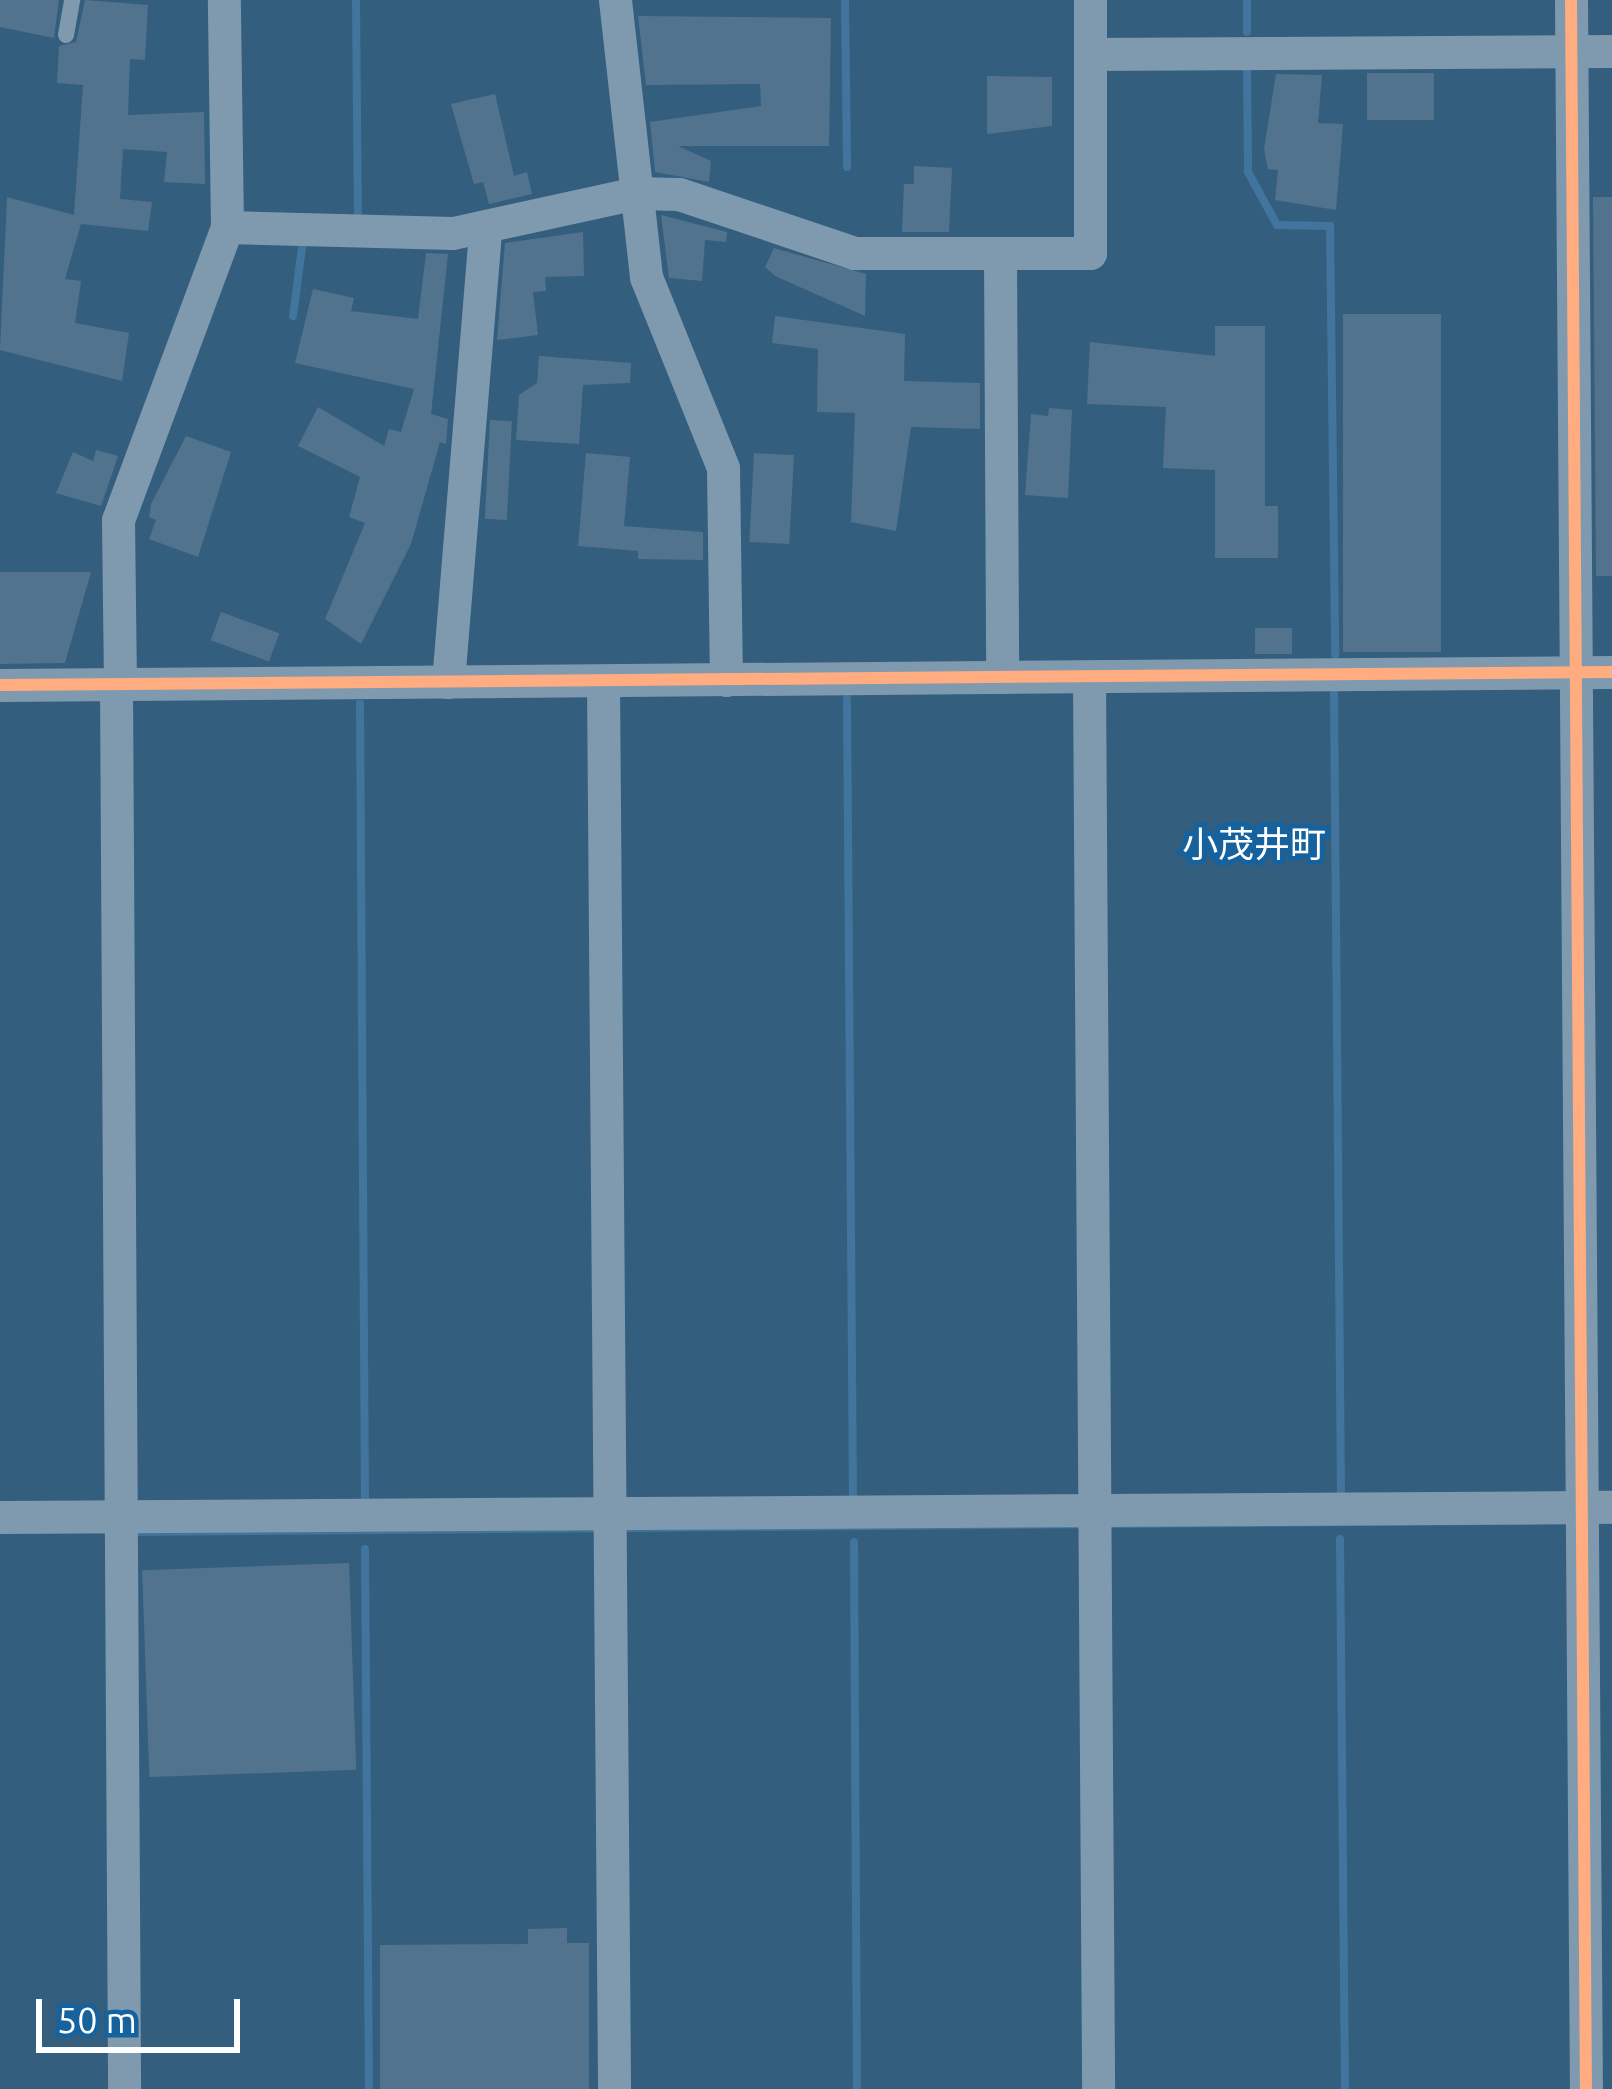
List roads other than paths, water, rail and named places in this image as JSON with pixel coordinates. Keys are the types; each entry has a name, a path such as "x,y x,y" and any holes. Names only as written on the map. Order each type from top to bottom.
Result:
{"street":[{"path":"124,2089 118,520 227,226 224,0"},
{"path":"615,0 646,277 723,468 726,680"},
{"path":"227,226 485,230 636,194 710,199 854,253 1090,254 1090,0"},
{"path":"1571,0 1590,1514 1586,2089"},
{"path":"1090,54 1612,50"},
{"path":"448,682 485,230"},
{"path":"1000,254 1002,677"},
{"path":"0,685 1612,672"},
{"path":"1089,676 1098,2089"},
{"path":"603,680 614,2089"},
{"path":"0,1517 609,1524 1590,1514"}],"lane":[{"path":"66,35 72,0"}],"water":[{"path":"1612,1517 1612,1524 129,1536 129,1527"}],"waterway":[{"path":"356,0 358,214"},
{"path":"845,0 847,167"},
{"path":"1247,0 1247,32"},
{"path":"1247,68 1248,172 1277,225 1330,226 1335,655"},
{"path":"293,316 303,240"},
{"path":"1334,693 1341,1500"},
{"path":"847,699 853,1501"},
{"path":"360,704 365,1501"},
{"path":"1340,1539 1345,2089"},
{"path":"854,1542 857,2089"},
{"path":"365,1549 369,2089"}],"district":[{"name":"小茂井町","path":"1254,844"}]}
